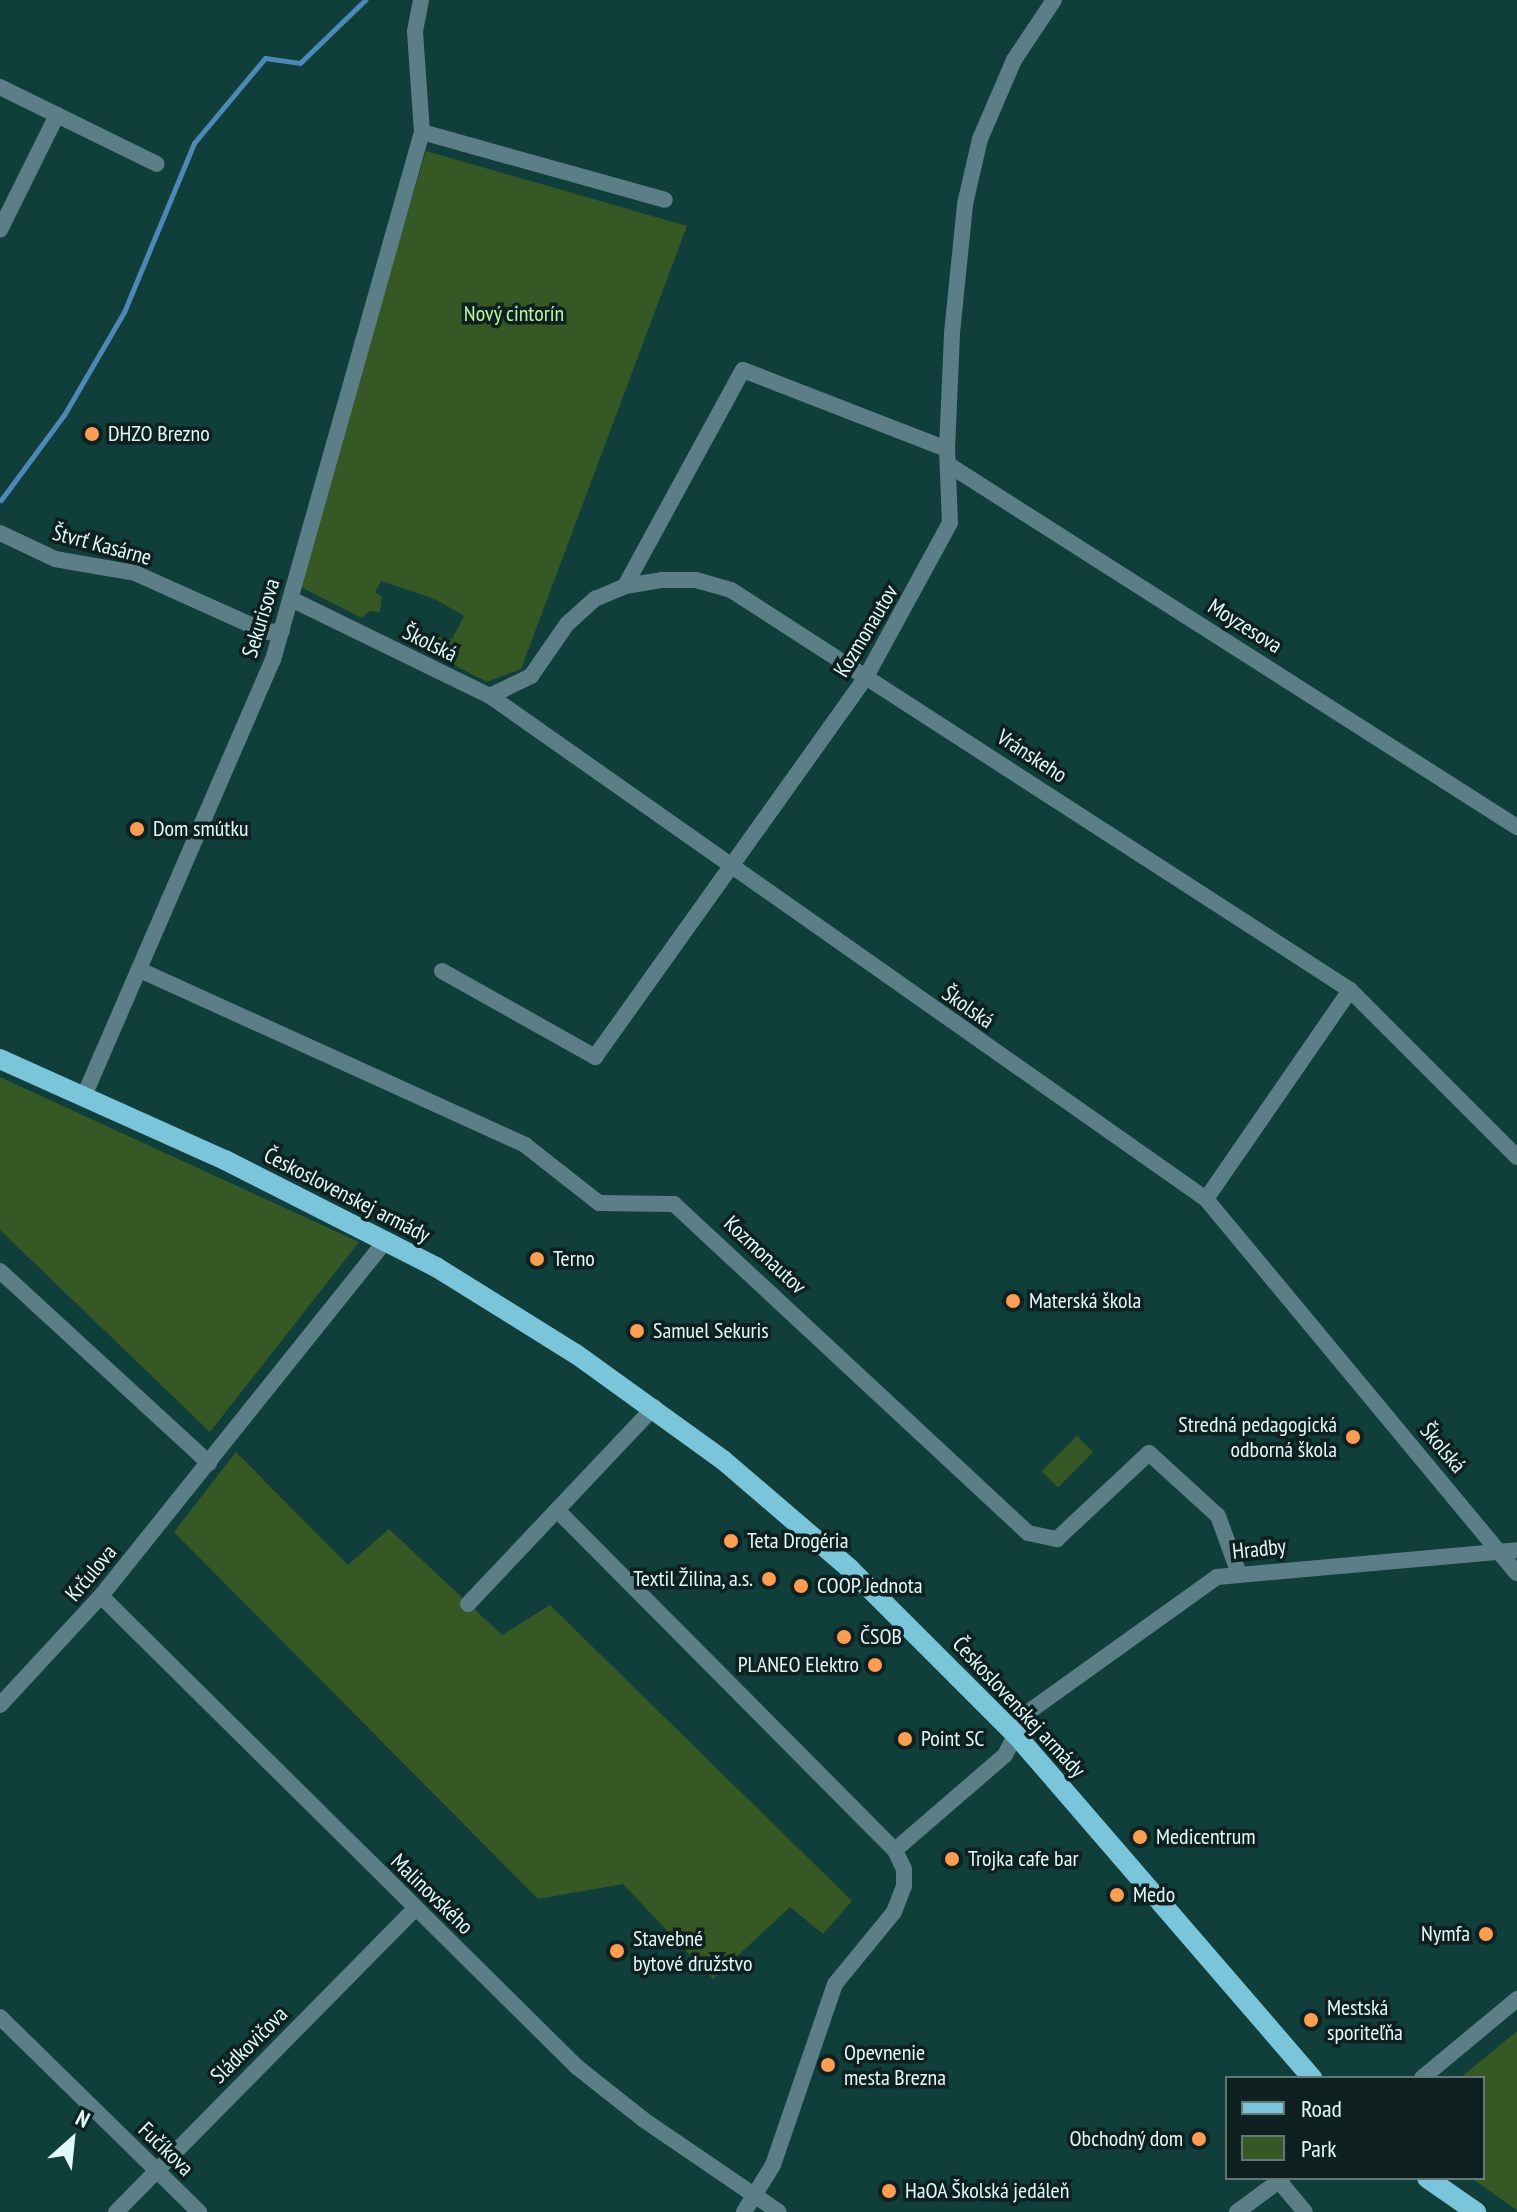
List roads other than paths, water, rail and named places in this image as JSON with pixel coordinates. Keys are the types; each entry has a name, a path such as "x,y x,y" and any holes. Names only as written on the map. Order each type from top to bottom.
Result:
{"main road":[{"name":"Československej armády","path":"0,1059 386,1240 654,1407 850,1569 1017,1736 1310,2076"},
{"path":"1430,2180 1476,2212"}],"street":[{"name":"Sekurisova","path":"84,1096 142,971 282,631 422,132 415,31 421,0"},
{"name":"Kozmonautov","path":"442,971 595,1057 867,675 950,523 948,457 965,204 980,139 1009,73 1054,0"},
{"path":"0,87 157,164"},
{"path":"0,230 57,115"},
{"path":"422,132 665,200"},
{"name":"Moyzesova","path":"625,586 743,370 948,457 1517,827"},
{"name":"Štvrť Kasárne","path":"0,533 55,559 135,573 266,632 282,631"},
{"name":"Vránskeho","path":"490,696 531,676 567,624 595,599 625,586 696,580 731,590 867,675 1350,990 1517,1157"},
{"name":"Školská","path":"291,599 490,696 731,870 1206,1199 1509,1551 1517,1573"},
{"name":"Kozmonautov","path":"142,971 525,1145 599,1203 674,1204 1028,1533 1057,1539 1149,1453 1218,1516 1238,1571"},
{"path":"1206,1199 1350,990"},
{"name":"Krčulova","path":"0,1705 101,1596 386,1240"},
{"path":"0,1271 209,1463"},
{"path":"468,1604 654,1407"},
{"path":"557,1510 895,1850 904,1869 902,1893 885,1927 835,1984 773,2165 744,2212"},
{"name":"Hradby","path":"895,1850 1005,1755 1027,1713 1217,1577 1238,1571 1509,1551"},
{"name":"Malinovského","path":"101,1596 415,1909 608,2092 779,2212"},
{"name":"Sládkovičova","path":"116,2212 415,1909"},
{"path":"1424,2076 1517,1999"},
{"name":"Fučíkova","path":"0,2017 199,2212"},
{"path":"1237,2212 1281,2180 1305,2212"}],"waterway":[{"path":"1,500 64,415 124,312 194,143 265,58 300,63 365,0"}],"place":[{"name":"DHZO Brezno","path":"92,434"},
{"name":"Dom smútku","path":"137,829"},
{"name":"Terno","path":"537,1259"},
{"name":"Materská škola","path":"1013,1301"},
{"name":"Samuel Sekuris","path":"637,1331"},
{"name":"Stredná pedagogická odborná škola","path":"1353,1437"},
{"name":"Teta Drogéria","path":"731,1541"},
{"name":"Textil Žilina, a.s.","path":"769,1579"},
{"name":"COOP Jednota","path":"801,1586"},
{"name":"ČSOB","path":"844,1637"},
{"name":"PLANEO Elektro","path":"875,1665"},
{"name":"Point SC","path":"905,1739"},
{"name":"Medicentrum","path":"1140,1837"},
{"name":"Trojka cafe bar","path":"952,1859"},
{"name":"Medo","path":"1117,1895"},
{"name":"Nymfa","path":"1486,1934"},
{"name":"Stavebné bytové družstvo","path":"617,1951"},
{"name":"Mestská sporiteľňa","path":"1311,2020"},
{"name":"Opevnenie mesta Brezna","path":"828,2065"},
{"name":"Obchodný dom","path":"1199,2139"},
{"name":"HaOA Školská jedáleň","path":"889,2191"}],"park label":[{"name":"Nový cintorín","path":"514,314"}]}
